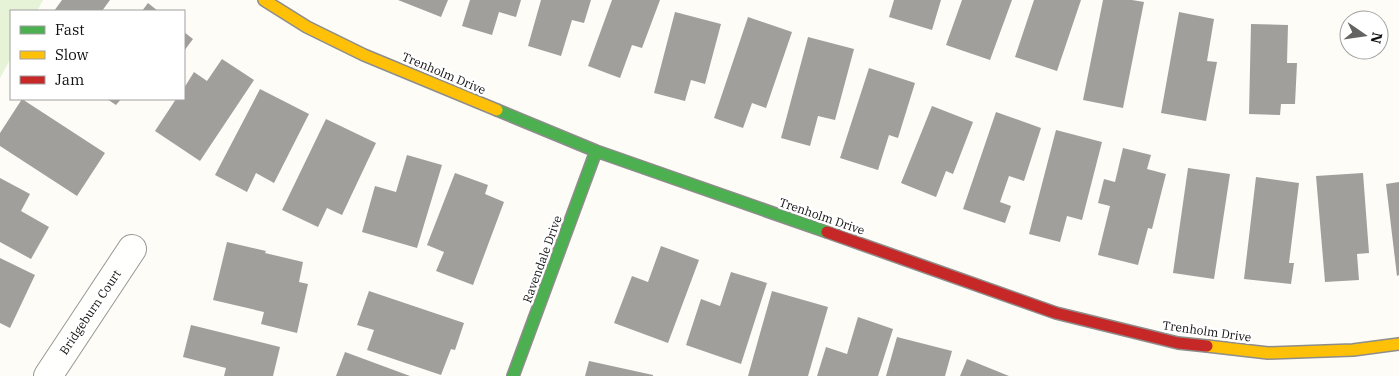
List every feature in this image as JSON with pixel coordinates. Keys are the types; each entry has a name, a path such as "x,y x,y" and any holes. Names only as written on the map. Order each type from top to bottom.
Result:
{"street":[{"name":"Trenholm Drive","path":"264,0 307,27 364,55 596,151 1048,310 1178,343 1268,353 1353,350 1399,344"},
{"name":"Ravendale Drive","path":"513,376 596,151"},
{"name":"Bridgeburn Court","path":"48,376 132,249"}],"green space":[{"path":"0,0 43,0 38,10 10,10 10,60 0,78"}],"building":[{"path":"62,0 110,0 103,10 55,10"},
{"path":"398,0 448,0 441,17"},
{"path":"470,0 521,0 516,17 499,12 492,35 462,26"},
{"path":"541,0 591,0 584,23 572,20 561,56 528,46"},
{"path":"612,0 660,0 642,48 632,45 620,78 588,66"},
{"path":"894,0 941,0 932,30 889,17"},
{"path":"962,0 1012,0 990,60 946,45"},
{"path":"1034,0 1081,0 1057,71 1015,57"},
{"path":"1103,0 1144,2 1123,108 1083,100"},
{"path":"148,3 157,10 143,10"},
{"path":"675,12 721,24 705,84 691,80 685,101 654,93"},
{"path":"1179,12 1214,19 1207,61 1217,62 1206,121 1161,113"},
{"path":"748,17 792,32 766,108 752,103 743,128 714,118"},
{"path":"1251,24 1288,25 1287,63 1297,63 1295,104 1281,104 1280,115 1249,114"},
{"path":"185,33 193,39 185,50"},
{"path":"808,37 854,49 835,120 818,116 810,146 781,138"},
{"path":"222,59 254,80 200,161 155,131 175,100 185,100 185,86 194,72 207,81"},
{"path":"869,68 915,83 898,138 889,135 878,170 840,158"},
{"path":"260,89 309,114 274,183 256,173 247,192 215,175"},
{"path":"21,100 24,100 105,153 77,196 0,146 0,133"},
{"path":"108,100 120,100 116,105"},
{"path":"932,106 973,122 953,174 946,171 936,197 901,183"},
{"path":"996,112 1041,128 1024,181 1009,176 1000,202 1011,206 1005,223 963,209"},
{"path":"326,119 376,143 342,215 327,208 318,227 282,210"},
{"path":"1056,130 1102,142 1082,220 1067,216 1060,242 1029,234"},
{"path":"1123,148 1151,155 1147,169 1166,174 1152,229 1148,228 1138,265 1098,255 1110,206 1098,203 1104,179 1115,182"},
{"path":"407,155 442,165 417,248 362,232 375,186 396,192"},
{"path":"1188,168 1230,174 1214,279 1173,273"},
{"path":"455,173 488,185 485,194 504,202 473,285 436,271 444,252 427,245"},
{"path":"1363,173 1369,253 1357,254 1359,280 1325,282 1316,176"},
{"path":"1256,177 1299,183 1289,263 1294,263 1291,284 1244,279"},
{"path":"0,178 30,194 21,211 49,227 31,259 0,242"},
{"path":"1399,182 1399,275 1397,276 1386,184"},
{"path":"227,242 303,262 299,282 308,284 297,333 261,324 264,312 213,300"},
{"path":"661,246 699,260 668,343 614,323 632,276 648,282"},
{"path":"0,258 35,275 10,328 0,323"},
{"path":"731,272 767,283 741,364 686,345 701,299 720,306"},
{"path":"369,291 464,323 455,350 451,349 441,375 367,350 374,330 357,325"},
{"path":"772,291 828,307 808,376 748,376"},
{"path":"858,317 893,329 878,376 817,376 826,347 847,354"},
{"path":"191,325 280,347 273,376 224,376 226,368 183,357"},
{"path":"897,337 952,351 945,376 886,376"},
{"path":"345,352 410,376 336,376"},
{"path":"967,359 1009,376 960,376"},
{"path":"589,361 653,375 653,376 585,376"}],"traffic: fast":[{"path":"497,110 596,151 827,232"},
{"path":"513,376 596,151"}],"traffic: slow":[{"path":"264,0 307,27 364,55 497,110"},
{"path":"1207,346 1268,353 1353,350 1399,344"}],"traffic: jam":[{"path":"827,232 1056,313 1178,343 1207,346"}]}
